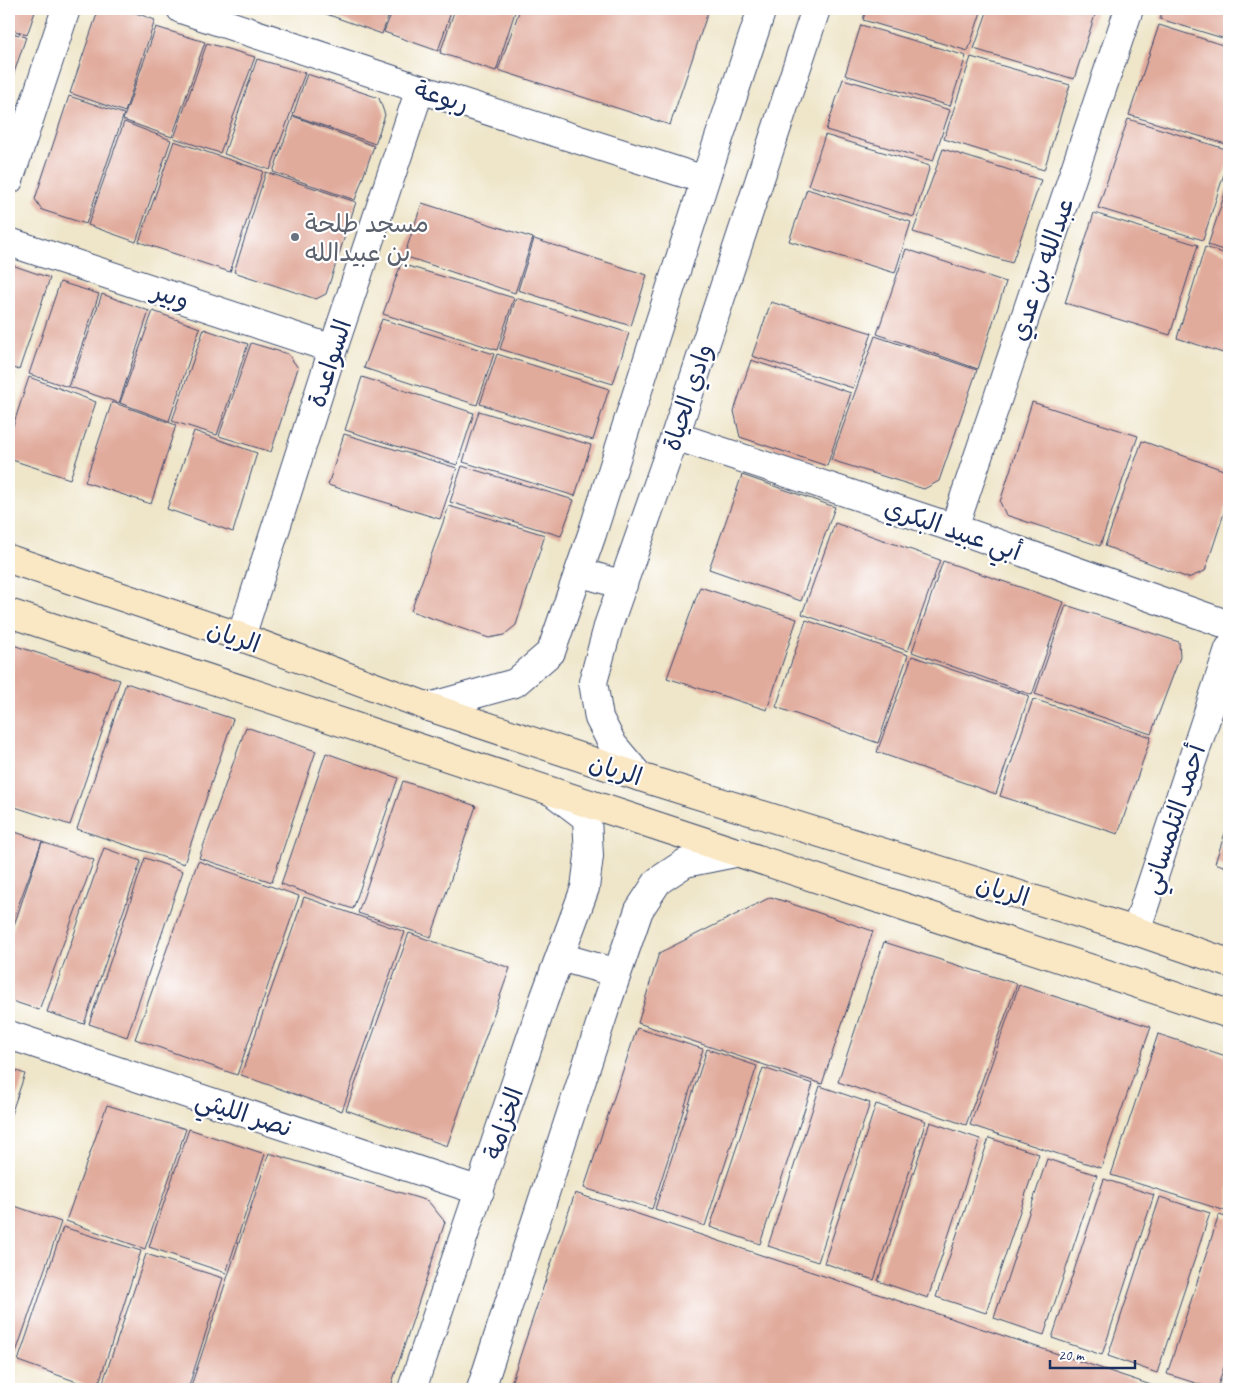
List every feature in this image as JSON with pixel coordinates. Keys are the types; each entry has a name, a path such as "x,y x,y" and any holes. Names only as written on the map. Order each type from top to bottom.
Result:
{"street":[{"path":"9,180 66,9"},
{"name":"ربوعة","path":"181,9 420,90 705,180"},
{"name":"وادي الحياة","path":"429,707 515,683 551,652 579,572 762,9"},
{"name":"وادي الحياة","path":"640,776 613,745 599,718 593,682 609,624 675,436 816,9"},
{"name":"عبدالله بن عدي","path":"954,528 1129,9"},
{"name":"السواعدة","path":"241,638 333,349 420,90"},
{"name":"وبير","path":"9,242 333,349"},
{"name":"أبي عبيد البكري","path":"675,436 954,528 1229,625"},
{"name":"الريان","path":"9,558 241,638 429,707 640,776 1136,931 1229,963"},
{"path":"579,572 623,585"},
{"name":"الريان","path":"9,613 1229,1014"},
{"name":"أحمد التلمساني","path":"1136,931 1229,649"},
{"name":"الخزامة","path":"412,1389 585,888 589,856 587,818 550,790"},
{"path":"481,1389 639,910 658,881 685,863 740,852"},
{"path":"560,957 617,973"},
{"name":"نصر الليثي","path":"9,1035 480,1191"}],"building":[{"path":"9,9 36,9 27,35 9,29"},
{"path":"105,9 125,9 155,20 125,112 70,93 97,14"},
{"path":"319,9 391,9 382,34 318,11"},
{"path":"393,9 452,9 438,51 384,32"},
{"path":"455,9 516,9 496,71 440,53"},
{"path":"520,9 709,9 670,125 498,70"},
{"path":"866,9 982,9 968,51 863,20"},
{"path":"988,9 1097,9 1074,79 974,49"},
{"path":"1163,9 1229,9 1229,40 1160,19"},
{"path":"861,25 966,56 950,106 845,75"},
{"path":"1159,25 1229,47 1229,145 1129,115"},
{"path":"156,27 205,42 172,137 123,120"},
{"path":"9,32 26,37 9,88"},
{"path":"207,43 255,57 220,153 174,138"},
{"path":"971,57 1070,85 1044,170 944,139"},
{"path":"257,59 305,73 270,170 224,154"},
{"path":"307,74 379,98 385,115 375,144 293,115"},
{"path":"843,79 950,110 933,161 826,130"},
{"path":"69,96 124,114 86,224 42,210 35,199"},
{"path":"293,116 374,146 355,200 273,172"},
{"path":"1128,119 1229,150 1229,158 1203,240 1098,208"},
{"path":"124,122 171,140 136,242 88,225"},
{"path":"825,135 930,166 914,217 808,185"},
{"path":"174,141 263,171 230,272 139,242"},
{"path":"943,149 1041,180 1012,263 913,232"},
{"name":"مسجد طلحة بن عبيدالله","path":"266,172 356,202 326,294 316,299 234,272"},
{"path":"1229,181 1229,252 1208,245"},
{"path":"807,189 911,222 895,273 789,241"},
{"path":"422,203 533,238 515,293 404,256"},
{"path":"1094,213 1198,245 1170,335 1065,303"},
{"path":"534,239 647,275 631,326 518,290"},
{"path":"1205,247 1229,255 1229,355 1177,338"},
{"path":"906,249 1006,282 978,369 877,334"},
{"path":"9,264 50,278 19,370 9,366"},
{"path":"401,264 514,298 497,350 383,314"},
{"path":"60,282 99,294 68,387 29,374"},
{"path":"102,294 149,311 119,403 70,387"},
{"path":"516,298 629,333 613,384 500,349"},
{"path":"771,302 872,333 853,388 752,356"},
{"path":"153,311 200,328 169,421 120,403"},
{"path":"382,319 494,354 477,405 364,368"},
{"path":"204,329 248,344 217,435 172,421"},
{"path":"875,336 977,370 939,481 924,489 831,460"},
{"path":"251,343 288,354 298,368 271,452 219,436"},
{"path":"497,354 609,389 593,440 480,404"},
{"path":"751,360 851,393 827,466 740,437 734,411"},
{"path":"9,371 14,373 9,388"},
{"path":"29,377 96,402 70,479 9,459 9,438"},
{"path":"362,377 474,413 457,465 345,430"},
{"path":"112,402 176,425 151,504 85,482"},
{"path":"1032,402 1138,436 1100,546 1006,515 1000,502"},
{"path":"479,411 591,445 575,496 463,462"},
{"path":"194,431 257,453 233,532 167,509"},
{"path":"344,434 457,468 440,519 328,485"},
{"path":"1142,441 1229,472 1229,498 1205,571 1188,578 1105,546"},
{"path":"462,466 574,500 561,536 450,502"},
{"path":"742,475 835,507 801,601 709,569"},
{"path":"449,506 545,535 516,625 504,635 489,638 411,611"},
{"path":"835,523 940,560 908,651 802,614"},
{"path":"943,561 1064,602 1032,695 912,652"},
{"path":"700,587 797,619 767,710 667,678"},
{"path":"1066,605 1179,642 1180,657 1151,734 1035,694"},
{"path":"806,620 908,655 878,743 776,707"},
{"path":"13,645 120,680 70,825 9,805 9,658"},
{"path":"912,656 1029,696 996,794 877,752"},
{"path":"126,683 233,719 184,864 77,829"},
{"path":"1033,699 1151,737 1118,834 1000,796"},
{"path":"246,727 316,751 272,882 199,858"},
{"path":"326,753 398,778 353,909 281,884"},
{"path":"403,781 476,806 431,937 358,913"},
{"path":"1229,821 1229,868 1215,863"},
{"path":"9,830 42,841 9,931"},
{"path":"42,842 94,860 39,1010 9,1000 9,940"},
{"path":"104,848 141,861 84,1024 47,1012"},
{"path":"145,858 183,871 127,1037 89,1024"},
{"path":"198,861 299,896 237,1075 135,1039"},
{"path":"304,897 405,932 342,1111 241,1075"},
{"path":"771,897 873,931 822,1084 638,1023 659,953"},
{"path":"409,933 510,968 447,1146 346,1110"},
{"path":"884,942 1017,984 966,1125 838,1082"},
{"path":"1019,985 1151,1027 1101,1168 970,1125"},
{"path":"637,1028 703,1049 652,1209 584,1188"},
{"path":"1158,1034 1229,1057 1229,1212 1111,1175"},
{"path":"707,1049 757,1066 705,1226 655,1209"},
{"path":"9,1068 25,1074 9,1120"},
{"path":"763,1068 813,1084 760,1244 710,1227"},
{"path":"820,1086 870,1103 818,1262 768,1246"},
{"path":"876,1104 926,1121 874,1280 824,1263"},
{"path":"107,1105 186,1129 145,1249 66,1221"},
{"path":"930,1122 980,1139 928,1298 878,1281"},
{"path":"189,1129 265,1154 226,1273 149,1247"},
{"path":"989,1138 1039,1154 986,1313 936,1297"},
{"path":"269,1153 428,1201 445,1222 390,1389 190,1389"},
{"path":"1047,1159 1097,1175 1044,1335 994,1318"},
{"path":"1104,1179 1154,1195 1102,1355 1052,1338"},
{"path":"575,1193 1163,1389 509,1389"},
{"path":"1160,1197 1210,1213 1157,1373 1108,1356"},
{"path":"9,1204 61,1222 13,1361 9,1360"},
{"path":"1219,1215 1229,1218 1229,1351 1217,1389 1214,1389 1167,1374"},
{"path":"63,1227 141,1251 97,1389 18,1361"},
{"path":"146,1254 223,1278 188,1389 101,1388"},
{"path":"1229,1368 1229,1389 1222,1389"}],"place":[{"name":"مسجد طلحة بن عبيدالله","path":"295,237"}]}
